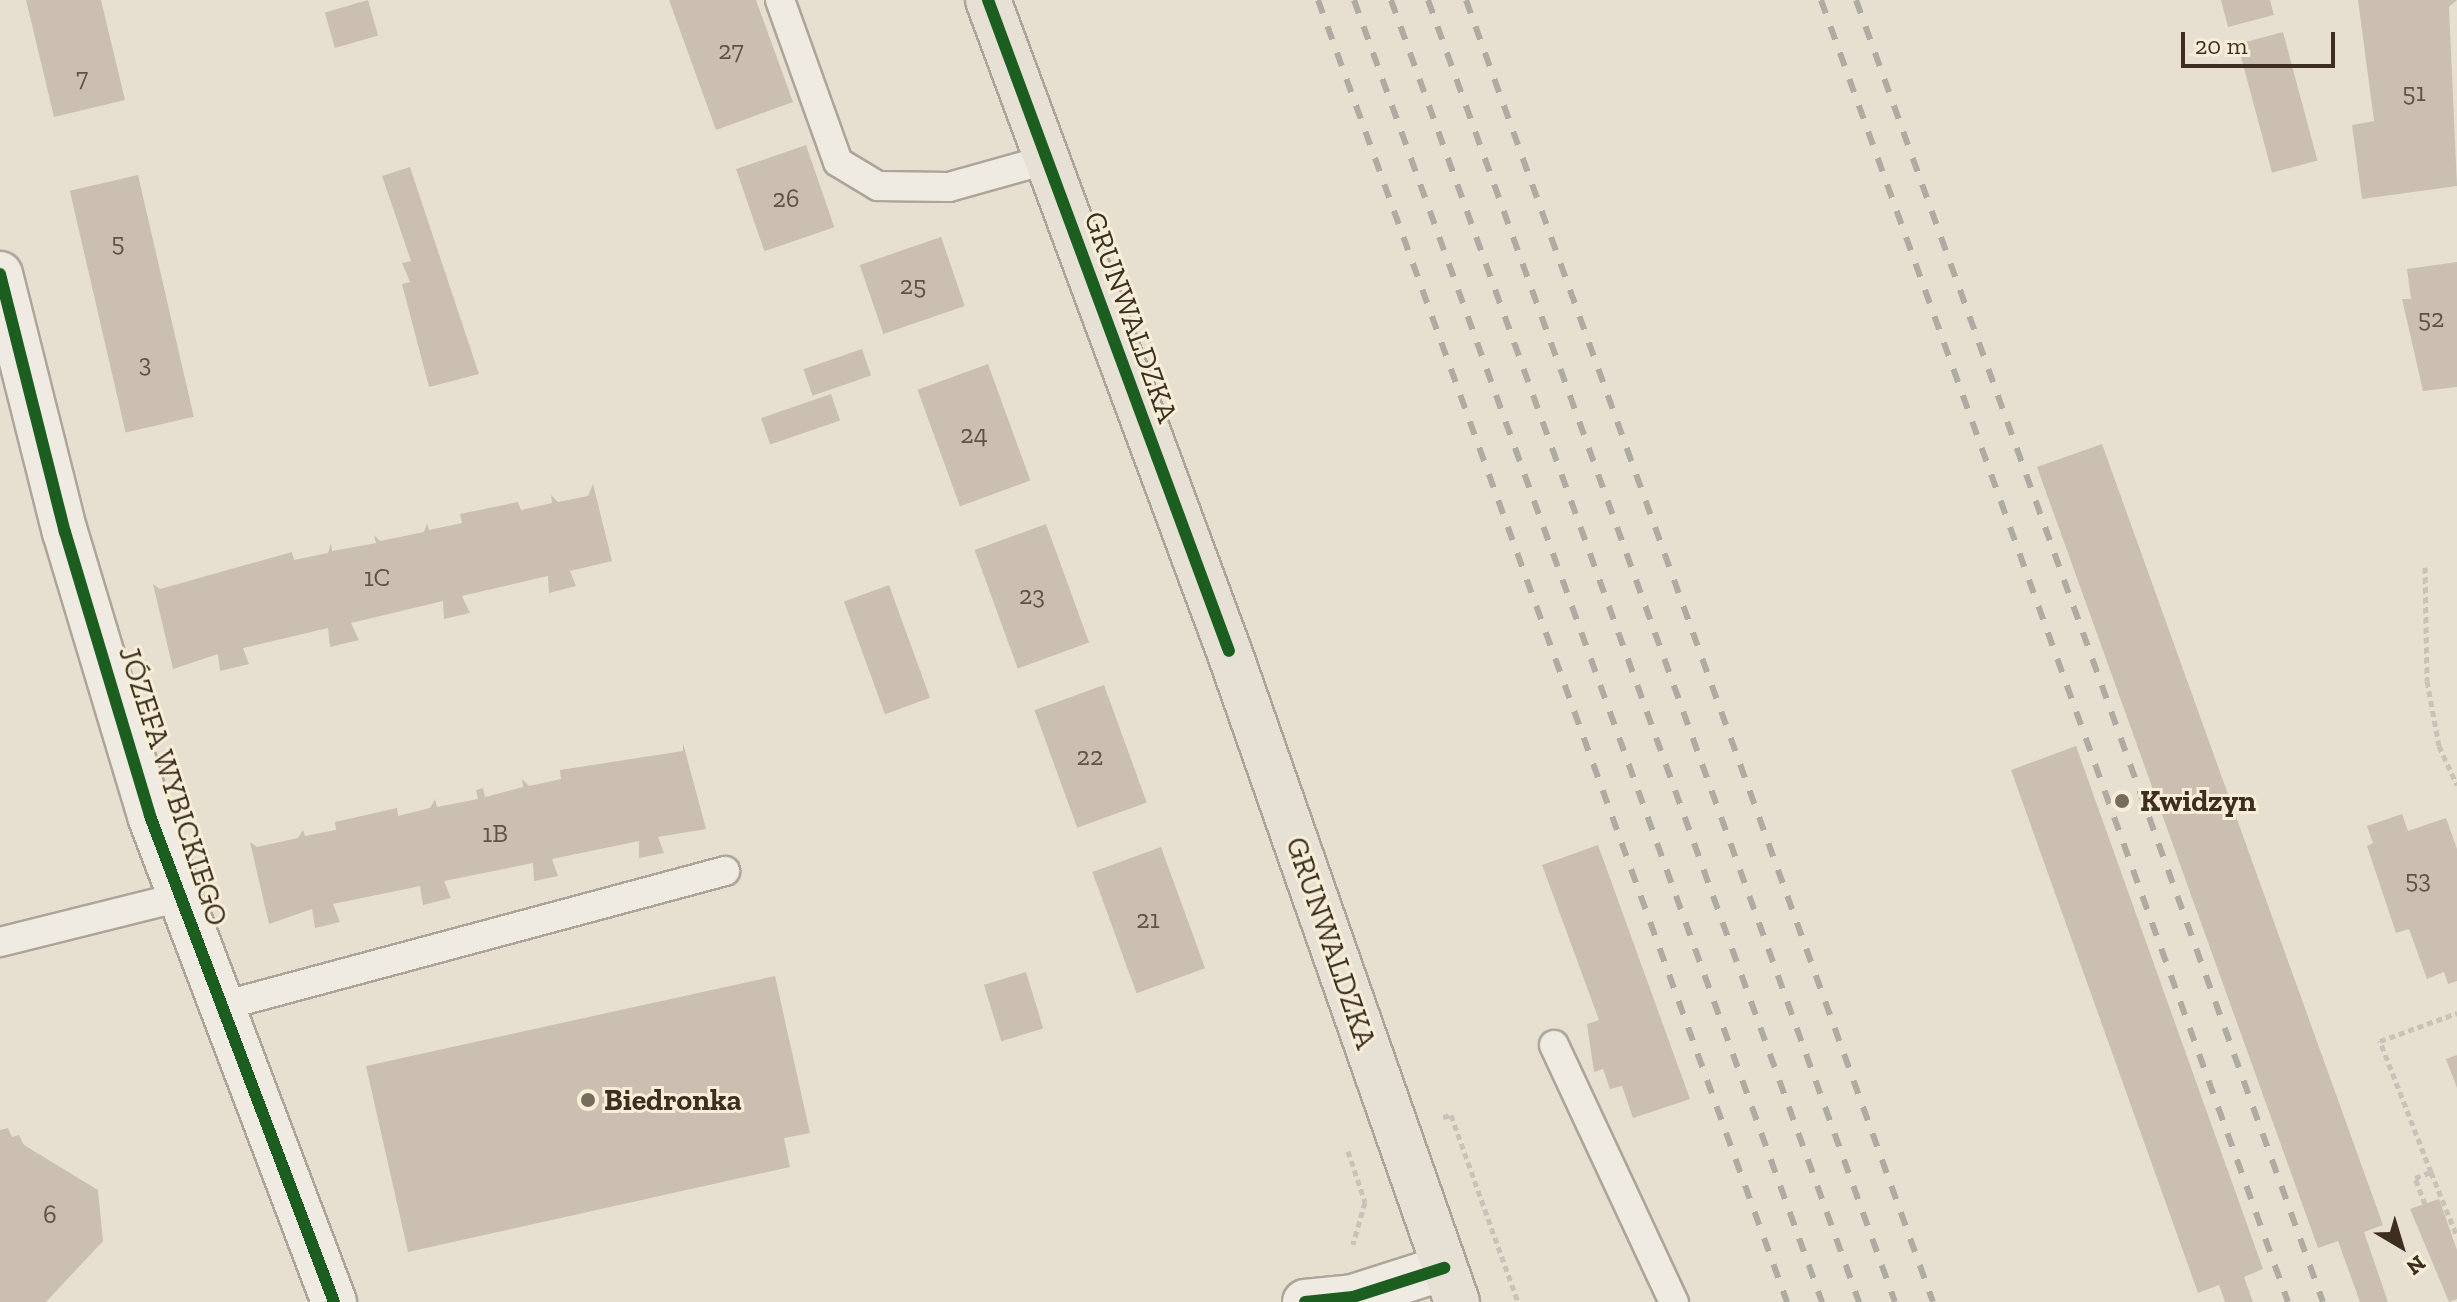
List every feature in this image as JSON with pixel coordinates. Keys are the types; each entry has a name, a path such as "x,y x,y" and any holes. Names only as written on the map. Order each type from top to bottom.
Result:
{"main road":[{"name":"GRUNWALDZKA","path":"988,0 1451,1285"}],"street":[{"name":"JÓZEFA WYBICKIEGO","path":"0,274 65,532 181,897 334,1302"},
{"path":"1305,1302 1451,1285"}],"lane":[{"path":"780,0 838,162 878,186 949,187 1046,160"},
{"path":"222,1006 725,871"},
{"path":"0,942 181,897"},
{"path":"1554,1045 1674,1302"}],"path":[{"path":"2425,567 2427,681 2439,746 2457,785"},
{"path":"2457,1013 2380,1041 2457,1236"},
{"path":"1353,1297 1345,1260 1365,1202 1346,1146 1397,1130"},
{"path":"2425,1204 2415,1178 2431,1172"}],"building":[{"path":"26,0 101,0 125,100 54,117"},
{"path":"368,0 378,36 335,48 325,12"},
{"path":"669,0 756,0 793,102 716,130"},
{"path":"2221,0 2270,0 2274,15 2228,27"},
{"path":"2358,0 2457,0 2449,7 2457,186 2362,199 2352,125 2374,121"},
{"path":"2283,32 2317,160 2272,173 2238,44"},
{"path":"806,145 834,227 764,251 736,169"},
{"path":"410,167 479,374 429,387 402,284 410,282 402,263 411,261 382,176"},
{"path":"138,175 194,417 126,432 70,191"},
{"path":"941,237 965,306 883,334 860,265"},
{"path":"2457,262 2457,387 2423,391 2402,299 2411,299 2407,269"},
{"path":"862,349 871,375 812,396 803,369"},
{"path":"988,364 1030,481 960,506 918,390"},
{"path":"831,394 840,420 770,445 761,418"},
{"path":"2102,444 2383,1225 2364,1232 2388,1302 2360,1302 2338,1241 2318,1248 2037,467"},
{"path":"593,484 612,561 570,571 576,586 549,593 548,576 462,596 470,613 444,619 443,601 351,623 359,640 330,647 328,628 243,648 249,664 220,671 218,654 173,669 153,584 160,589 292,552 294,560 328,553 331,543 332,551 376,543 374,535 380,541 424,532 427,523 429,530 462,523 460,514 518,502 521,510 552,503 551,495 558,502 588,496"},
{"path":"1046,524 1089,642 1018,668 975,550"},
{"path":"889,585 930,698 885,714 844,601"},
{"path":"1104,685 1147,802 1077,828 1034,710"},
{"path":"683,743 706,829 658,837 664,853 639,858 639,841 552,859 558,876 534,881 533,863 444,881 451,898 423,905 420,886 333,904 340,922 315,928 312,909 269,924 250,842 257,847 298,838 303,830 305,836 336,830 335,822 397,808 398,816 430,808 435,799 437,807 478,799 476,790 483,788 485,797 523,787 522,779 529,786 561,779 560,770 683,751"},
{"path":"2076,746 2263,1269 2244,1277 2253,1302 2225,1302 2219,1285 2198,1293 2011,770"},
{"path":"2402,814 2408,831 2446,818 2457,849 2457,981 2448,984 2444,972 2427,979 2409,929 2396,933 2367,846 2373,843 2367,826"},
{"path":"1598,845 1690,1099 1633,1118 1622,1086 1610,1089 1603,1069 1594,1072 1587,1024 1599,1020 1542,865"},
{"path":"1161,847 1205,968 1137,993 1092,872"},
{"path":"1026,972 1043,1028 1001,1041 984,985"},
{"name":"Biedronka","path":"775,976 810,1133 784,1138 790,1167 408,1252 366,1066"},
{"path":"2457,1055 2457,1088 2446,1059"},
{"path":"8,1128 12,1137 19,1135 24,1145 98,1190 103,1241 46,1302 0,1302 0,1130"},
{"path":"2439,1199 2457,1250 2457,1299 2449,1302 2410,1209"}],"railway":[{"path":"1318,0 1787,1302"},
{"path":"1354,0 1822,1302"},
{"path":"1391,0 1859,1302"},
{"path":"1428,0 1895,1302"},
{"path":"1466,0 1933,1302"},
{"path":"1821,0 2288,1302"},
{"path":"1856,0 2323,1302"}],"cycle path":[{"path":"988,0 1229,651"},
{"path":"0,274 65,532 150,816 334,1302"},
{"path":"1305,1302 1353,1297 1444,1268"}],"place":[{"name":"Kwidzyn","path":"2122,801"},
{"name":"Biedronka","path":"588,1100"}]}
